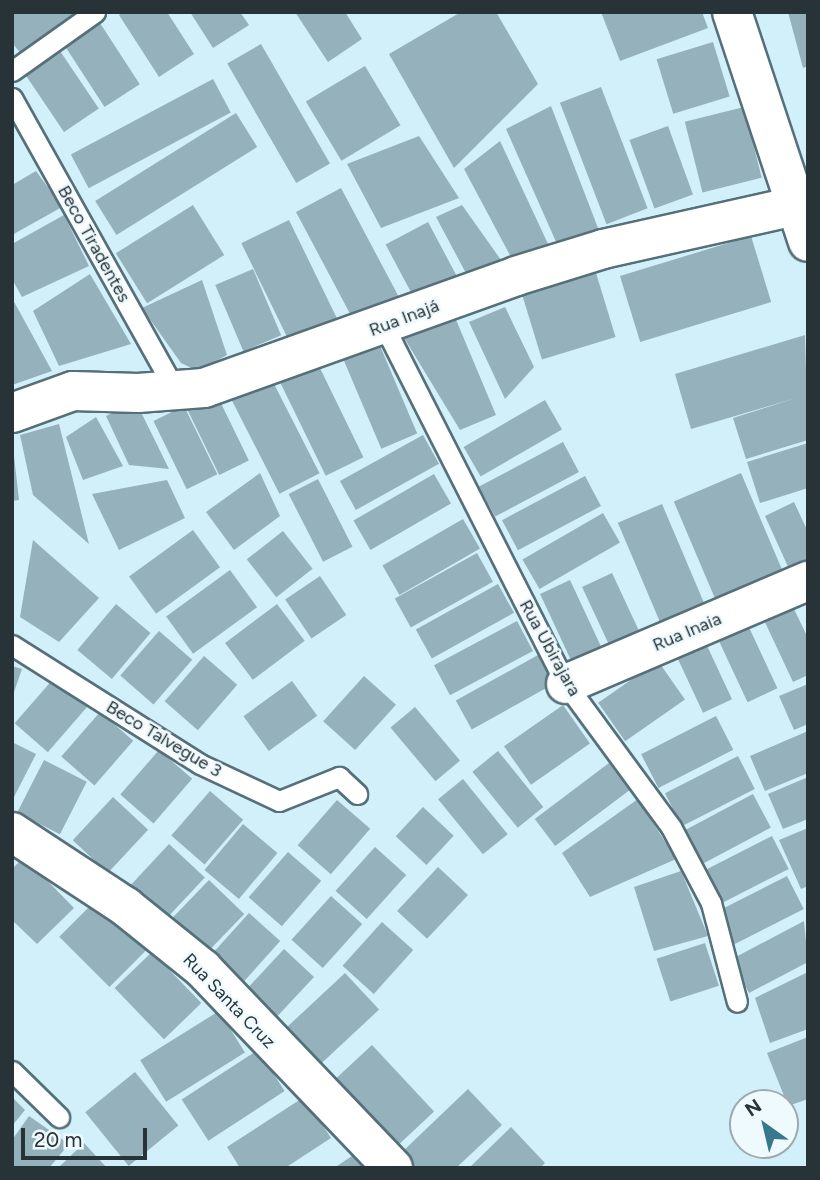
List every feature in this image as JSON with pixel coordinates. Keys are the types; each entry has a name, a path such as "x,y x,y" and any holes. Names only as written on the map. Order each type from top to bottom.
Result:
{"street":[{"path":"732,12 808,242"},
{"name":"Rua Inajá","path":"12,413 74,391 177,391 204,388 384,326 498,282 603,249 795,206"},
{"name":"Rua Inaia","path":"566,684 808,581"},
{"name":"Rua Santa Cruz","path":"12,832 125,907 203,969 393,1168"}],"lane":[{"path":"12,71 95,12"},
{"name":"Beco Tiradentes","path":"12,98 177,391"},
{"name":"Rua Ubirajara","path":"384,326 566,684 671,827 711,903 737,1002"},
{"name":"Beco Talvegue 3","path":"12,645 200,764 279,801 339,777 357,794"},
{"path":"12,1071 59,1117"}],"building":[{"path":"12,12 77,12 23,56 12,43"},
{"path":"123,12 167,12 194,54 159,77 119,15"},
{"path":"190,12 240,12 249,25 213,48"},
{"path":"295,12 345,12 362,39 328,62"},
{"path":"461,12 496,12 538,84 454,168 389,54"},
{"path":"601,12 702,12 708,28 620,61"},
{"path":"788,12 808,12 808,66 803,68"},
{"path":"100,23 140,84 105,107 65,46"},
{"path":"713,42 730,97 673,114 657,59"},
{"path":"261,44 330,164 296,183 227,64"},
{"path":"58,48 99,109 64,132 23,71"},
{"path":"365,66 401,125 341,161 306,102"},
{"path":"213,79 231,113 89,188 71,155"},
{"path":"601,87 648,208 607,224 560,103"},
{"path":"551,106 598,228 557,244 506,129"},
{"path":"744,107 762,178 702,193 685,122"},
{"path":"236,113 257,147 116,235 95,201"},
{"path":"668,126 693,195 654,209 629,140"},
{"path":"419,136 459,198 381,228 347,164"},
{"path":"500,141 549,246 513,261 464,169"},
{"path":"36,171 62,207 12,235 12,185"},
{"path":"341,188 398,296 353,320 296,212"},
{"path":"193,205 224,255 147,303 116,253"},
{"path":"462,205 501,260 468,277 436,217"},
{"path":"64,215 89,266 22,297 12,279 12,244"},
{"path":"289,220 338,320 290,343 241,243"},
{"path":"428,222 460,282 418,305 386,245"},
{"path":"751,236 771,302 640,342 620,276"},
{"path":"253,269 281,335 243,351 215,285"},
{"path":"596,273 616,337 542,360 522,296"},
{"path":"90,274 131,344 59,366 33,311"},
{"path":"202,280 227,355 198,371 181,363 142,308"},
{"path":"12,298 52,371 12,385"},
{"path":"505,307 534,367 505,399 469,322"},
{"path":"454,315 496,415 460,430 403,336"},
{"path":"375,334 417,433 381,449 339,349"},
{"path":"805,335 808,440 746,459 733,418 796,398 691,429 675,374"},
{"path":"317,362 363,457 326,476 279,380"},
{"path":"271,378 320,473 279,494 231,398"},
{"path":"216,393 249,460 219,475 186,407"},
{"path":"545,400 562,429 481,476 464,447"},
{"path":"136,402 169,469 129,465 106,416"},
{"path":"184,406 217,474 187,489 153,421"},
{"path":"96,417 123,466 83,480 66,437"},
{"path":"59,424 89,544 33,495 20,435"},
{"path":"423,435 439,464 356,510 340,481"},
{"path":"563,442 579,472 495,517 479,487"},
{"path":"808,443 808,488 760,503 747,462"},
{"path":"14,456 19,500 12,501 12,457"},
{"path":"260,473 280,516 234,550 206,512"},
{"path":"741,473 785,576 718,605 674,502"},
{"path":"434,474 451,503 370,550 353,520"},
{"path":"585,476 601,506 518,550 502,520"},
{"path":"318,479 353,547 323,562 289,494"},
{"path":"167,480 185,518 119,550 92,494"},
{"path":"794,502 808,532 808,573 794,580 765,516"},
{"path":"662,504 705,604 660,623 618,523"},
{"path":"603,513 620,542 539,589 522,560"},
{"path":"463,519 480,548 399,595 382,566"},
{"path":"193,530 220,567 156,614 129,576"},
{"path":"283,531 313,569 276,597 247,559"},
{"path":"33,540 99,598 59,642 20,617"},
{"path":"477,553 493,582 411,627 395,599"},
{"path":"230,570 257,607 193,654 166,616"},
{"path":"612,573 642,637 612,651 582,587"},
{"path":"320,576 346,615 311,638 285,599"},
{"path":"570,580 604,653 574,666 540,594"},
{"path":"498,584 514,613 432,658 416,630"},
{"path":"116,604 150,633 112,679 77,650"},
{"path":"277,604 305,641 253,680 225,643"},
{"path":"792,605 808,638 808,675 793,682 763,618"},
{"path":"517,621 533,651 450,695 434,665"},
{"path":"747,623 777,688 748,702 717,637"},
{"path":"159,631 192,660 153,704 120,676"},
{"path":"702,635 732,699 703,713 673,649"},
{"path":"538,655 554,684 472,729 456,701"},
{"path":"204,656 237,685 198,730 165,701"},
{"path":"658,661 685,700 625,741 598,703"},
{"path":"12,666 22,669 13,695 12,695"},
{"path":"364,676 396,705 355,750 323,721"},
{"path":"54,678 87,707 48,752 15,723"},
{"path":"292,681 317,716 269,751 243,716"},
{"path":"808,684 808,724 794,730 779,696"},
{"path":"563,705 590,744 531,785 504,746"},
{"path":"415,707 460,761 435,781 390,728"},
{"path":"100,712 133,741 94,785 61,757"},
{"path":"716,716 733,750 658,788 641,754"},
{"path":"808,731 808,773 765,791 750,756"},
{"path":"12,742 36,754 12,801"},
{"path":"159,750 192,779 153,823 120,795"},
{"path":"498,751 543,807 518,828 472,772"},
{"path":"738,756 755,789 682,826 665,793"},
{"path":"44,760 87,782 60,834 17,813"},
{"path":"609,763 629,790 555,846 535,819"},
{"path":"808,777 808,819 783,829 768,794"},
{"path":"463,779 508,834 483,854 438,799"},
{"path":"210,791 243,820 204,864 171,836"},
{"path":"753,794 771,828 698,866 681,832"},
{"path":"113,797 148,830 108,873 73,840"},
{"path":"638,799 676,859 590,897 562,853"},
{"path":"337,800 370,829 331,874 298,845"},
{"path":"423,807 454,836 426,865 396,836"},
{"path":"243,824 277,853 239,899 204,870"},
{"path":"808,828 808,886 801,889 779,840"},
{"path":"772,836 789,869 716,906 699,873"},
{"path":"169,844 205,877 165,920 129,886"},
{"path":"375,847 406,875 367,919 336,891"},
{"path":"288,852 321,881 282,926 249,897"},
{"path":"24,857 74,908 37,944 12,920 12,869"},
{"path":"438,867 468,895 427,939 397,911"},
{"path":"681,871 708,936 654,951 634,887"},
{"path":"787,876 804,909 733,945 717,912"},
{"path":"209,880 244,914 203,956 168,922"},
{"path":"331,896 362,924 323,968 292,940"},
{"path":"96,900 146,950 109,987 59,937"},
{"path":"249,913 280,941 241,985 210,957"},
{"path":"804,921 808,962 749,993 732,959"},
{"path":"382,922 413,950 374,994 343,966"},
{"path":"705,943 719,986 670,1002 656,959"},
{"path":"284,949 314,977 273,1021 243,993"},
{"path":"152,952 201,1003 164,1039 115,988"},
{"path":"808,972 808,1029 770,1043 755,998"},
{"path":"345,973 379,1010 312,1072 278,1036"},
{"path":"219,1011 245,1053 166,1102 140,1060"},
{"path":"808,1037 808,1099 799,1102 799,1089 781,1089 767,1053"},
{"path":"372,1045 434,1112 397,1146 335,1079"},
{"path":"258,1050 285,1091 208,1141 182,1100"},
{"path":"135,1072 178,1126 129,1166 85,1112"},
{"path":"468,1089 502,1125 456,1168 415,1168 401,1153"},
{"path":"12,1097 25,1110 12,1126"},
{"path":"304,1097 331,1138 285,1168 240,1168 227,1147"},
{"path":"29,1116 69,1144 49,1168 12,1168 12,1140"},
{"path":"511,1127 545,1163 540,1168 469,1168"},
{"path":"84,1143 107,1168 58,1168"},
{"path":"364,1148 377,1168 334,1168"}]}
